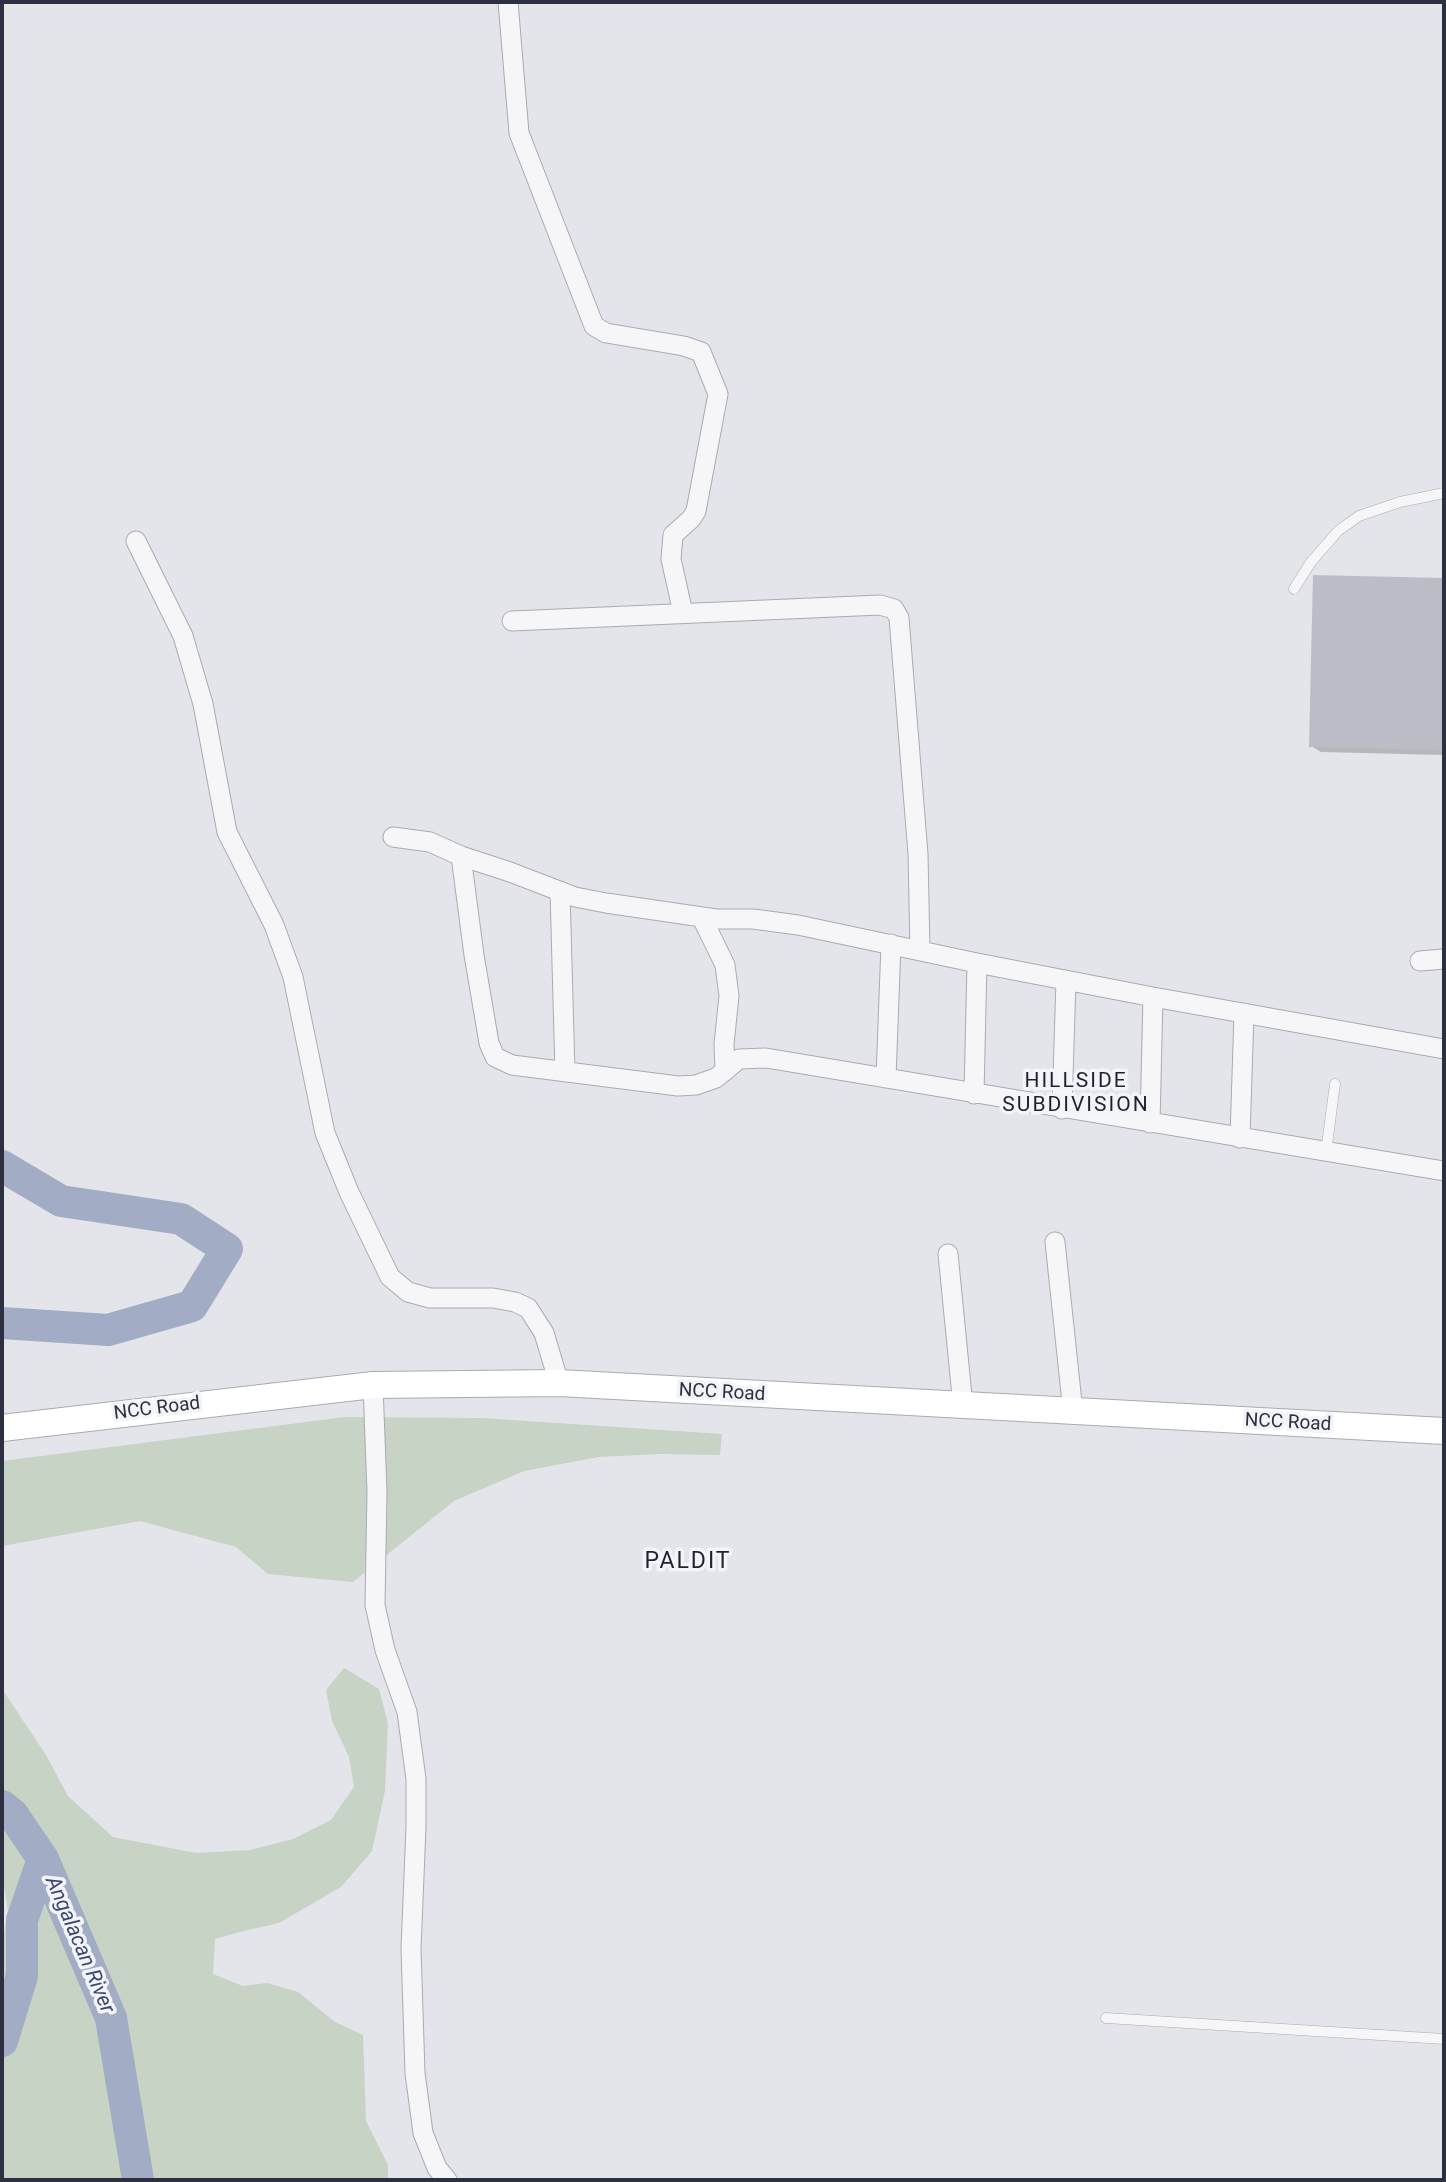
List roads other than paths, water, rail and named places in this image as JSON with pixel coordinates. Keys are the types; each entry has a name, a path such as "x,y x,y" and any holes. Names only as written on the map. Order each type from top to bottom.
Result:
{"street":[{"path":"508,2 519,133 594,326 606,333 684,346 701,352 718,394 696,511 673,535 671,558 684,613"},
{"path":"136,541 183,636 203,704 227,832 274,925 293,977 325,1133 349,1192 390,1277 408,1292 430,1298 493,1298 515,1301 528,1308 544,1333 559,1383"},
{"path":"512,621 880,605 894,609 899,618 918,854 920,951"},
{"path":"393,836 430,842 461,856 561,891 606,903 702,918 753,919 798,925 1153,997 1444,1049"},
{"path":"461,856 483,1019 495,1057 512,1065 696,1086 716,1078 731,1063 750,1057 821,1066 1062,1109 1444,1171"},
{"path":"561,891 565,1072"},
{"path":"702,918 725,965 729,996 724,1044 725,1071"},
{"path":"886,1078 891,944"},
{"path":"1420,961 1444,959"},
{"path":"974,1094 977,963"},
{"path":"1062,1109 1066,980"},
{"path":"1150,1123 1153,997"},
{"path":"1240,1138 1244,1013"},
{"path":"1055,1242 1073,1412"},
{"path":"948,1254 963,1406"},
{"name":"NCC Road","path":"2,1428 373,1385 559,1383 1444,1431"},
{"path":"373,1385 377,1492 375,1605 392,1674 407,1712 416,1779 411,1949 415,2073 423,2133 437,2168 447,2180"}],"lane":[{"path":"1294,589 1311,562 1338,531 1359,516 1400,502 1444,493"},
{"path":"1326,1152 1335,1083"},
{"path":"1106,2018 1444,2039"}],"waterway":[{"name":"Angalacan River","path":"2,1166 61,1201 181,1219 227,1249 192,1306 108,1330 2,1323"},
{"name":"Angalacan River","path":"2,1806 13,1815 43,1859 111,2018 138,2180"},
{"path":"2,2041 22,1976 22,1920 43,1859"}],"district":[{"name":"HILLSIDE SUBDIVISION","path":"1076,1094"},
{"name":"PALDIT","path":"688,1562"}]}
